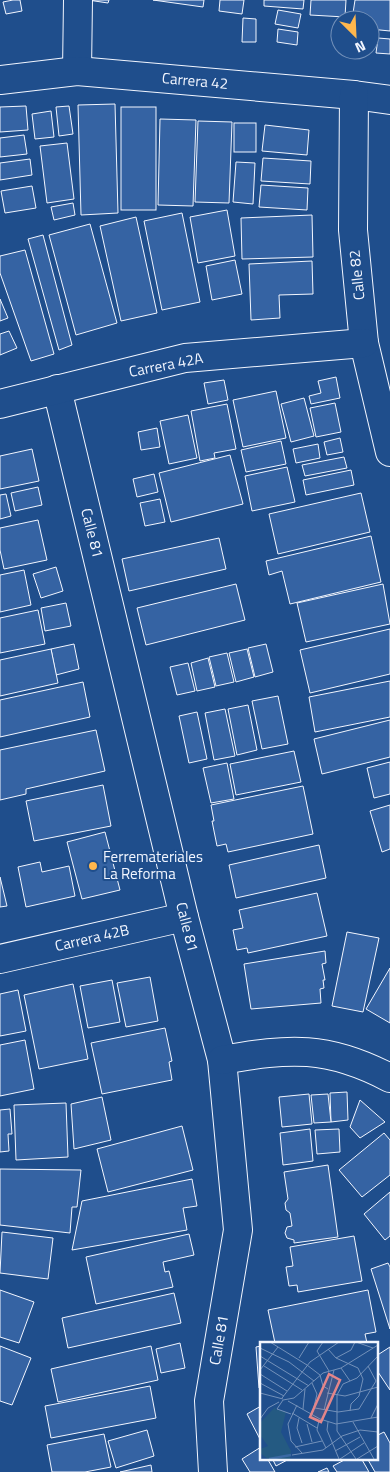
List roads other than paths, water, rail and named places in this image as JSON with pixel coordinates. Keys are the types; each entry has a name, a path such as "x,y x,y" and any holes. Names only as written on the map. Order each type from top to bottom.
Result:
{"street":[{"path":"77,71 78,0"},
{"name":"Carrera 42","path":"0,80 77,71 354,94 390,100"},
{"name":"Calle 82","path":"354,94 352,230 364,343 390,452"},
{"name":"Carrera 42A","path":"0,404 185,358 364,343"},
{"name":"Calle 81","path":"57,389 184,917 222,1060 238,1230 209,1401 213,1472"},
{"name":"Carrera 42B","path":"0,959 184,917"},
{"path":"222,1060 267,1052 308,1051 345,1059 390,1078"}],"place":[{"name":"Ferremateriales La Reforma","path":"93,866"}]}
